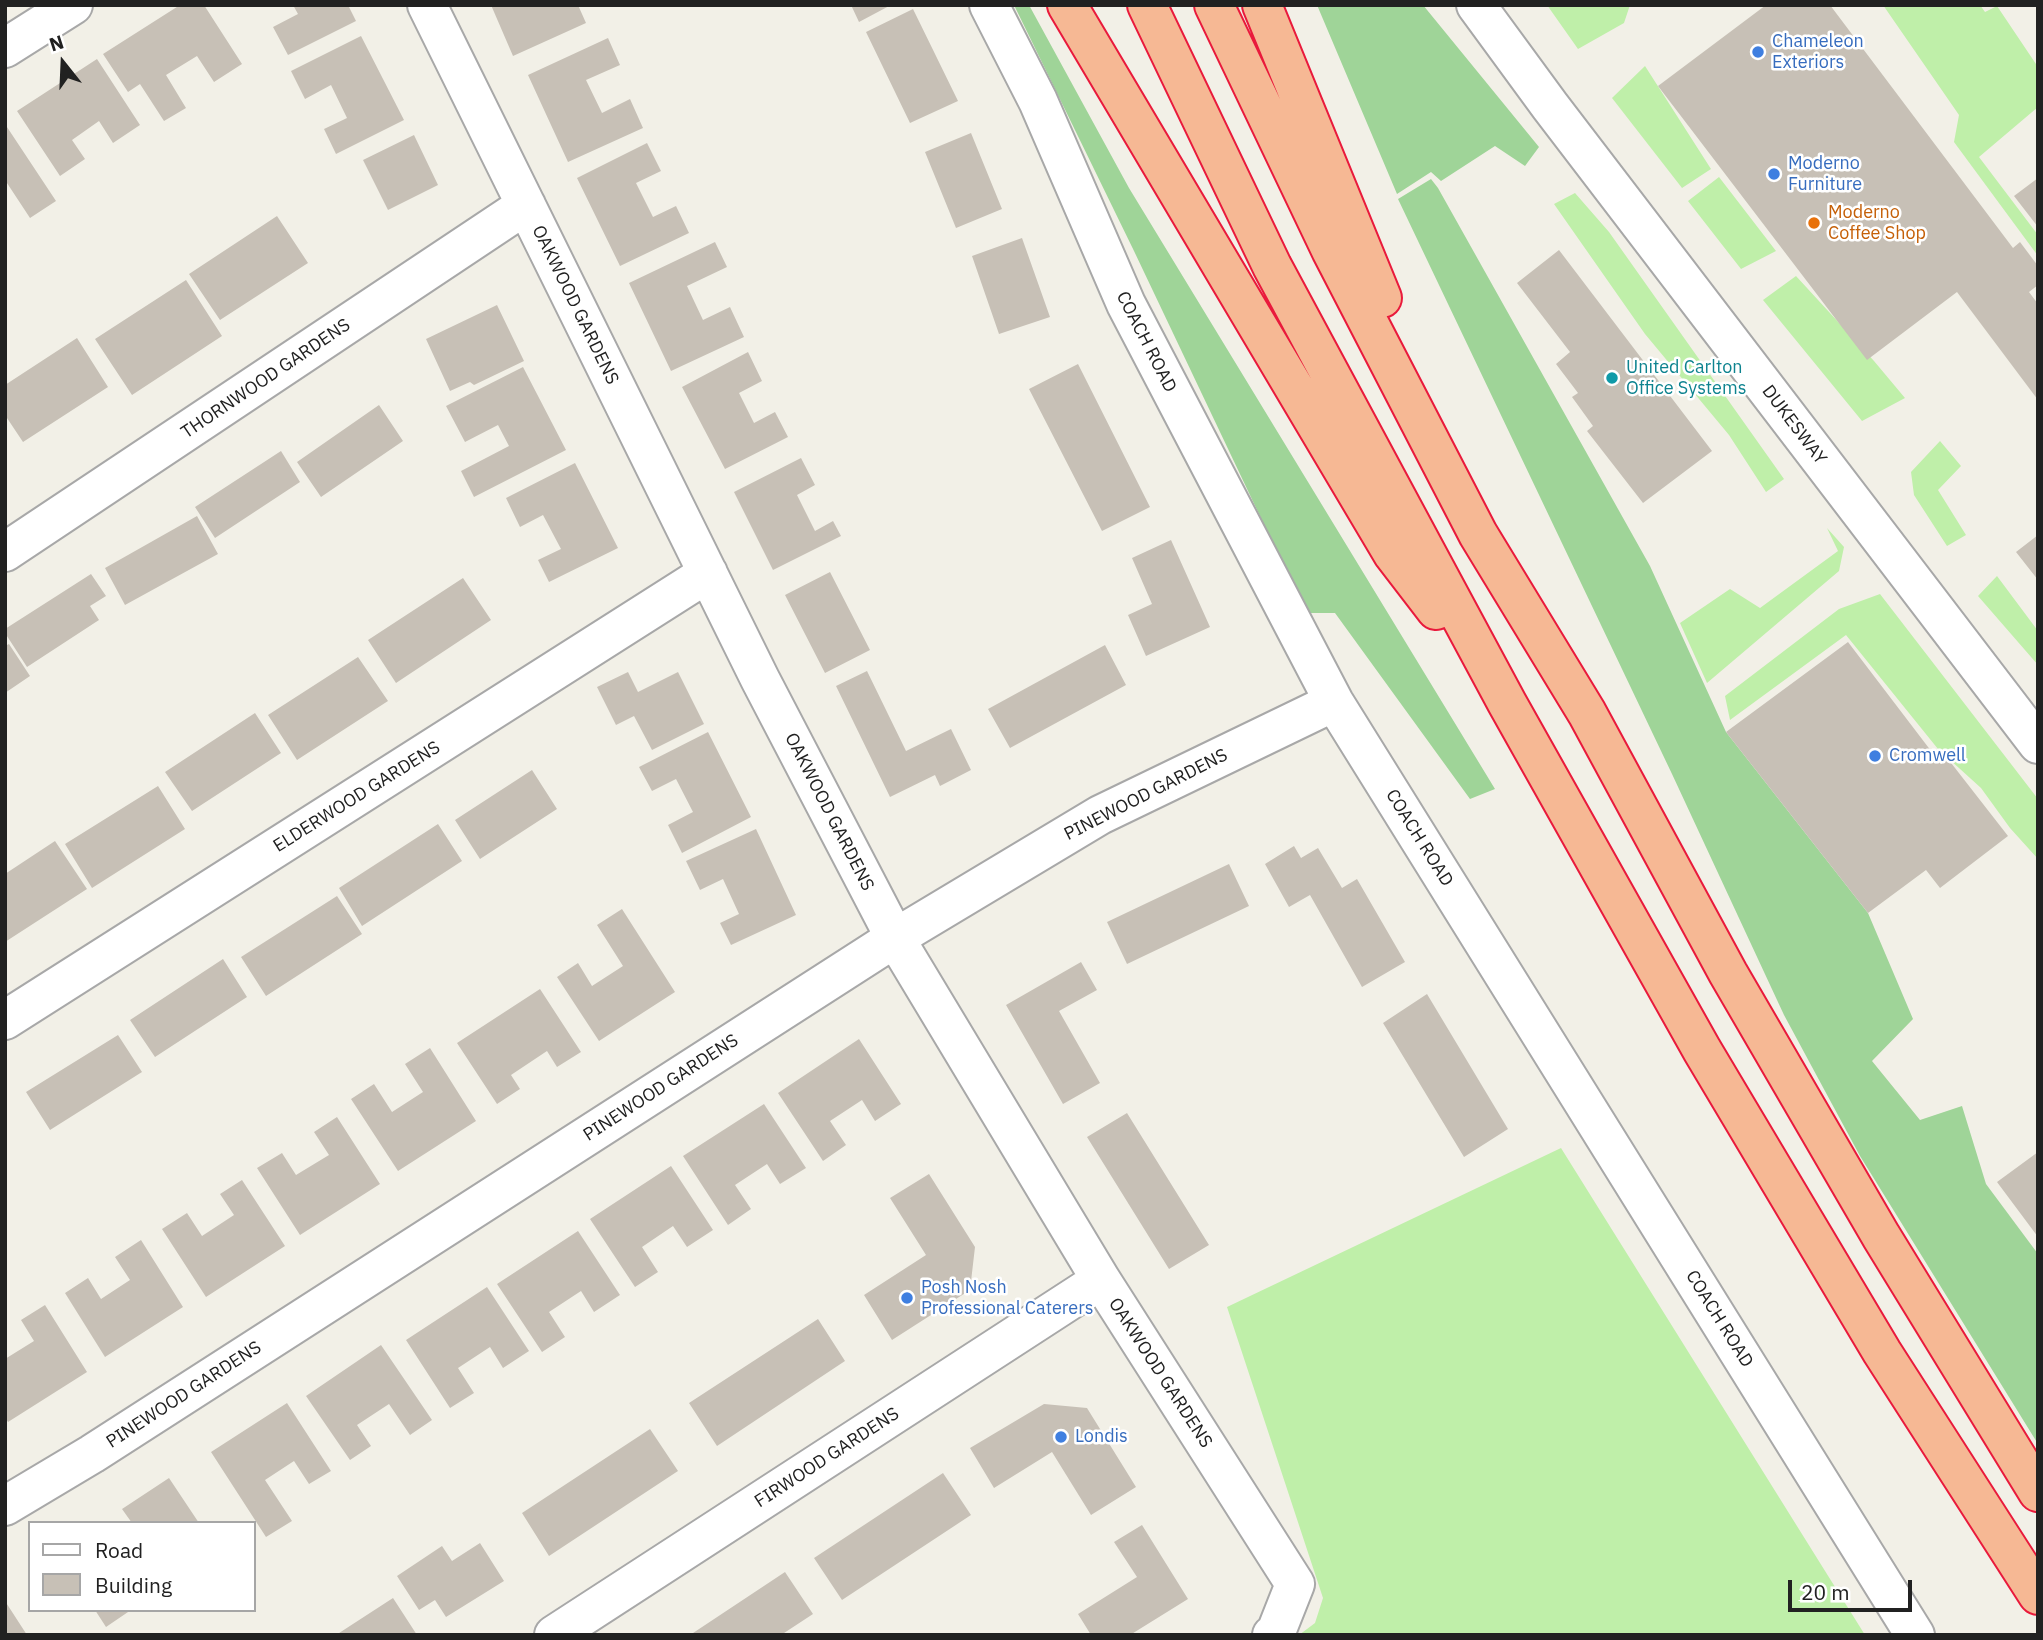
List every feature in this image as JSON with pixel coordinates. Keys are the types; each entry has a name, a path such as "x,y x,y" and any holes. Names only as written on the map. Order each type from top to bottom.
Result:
{"highway":[{"path":"1067,5 1393,554 1507,703"},
{"path":"1147,5 1272,266 1507,703 1702,1050 1882,1352 2038,1595"},
{"path":"1214,5 1331,250 1478,534 1587,713 1728,973 1881,1236 2038,1492"},
{"path":"1262,5 1478,534"}],"street":[{"path":"5,48 73,5"},
{"name":"OAKWOOD GARDENS","path":"427,5 708,573 895,938 1101,1280 1295,1584 1276,1632 1272,1635"},
{"name":"COACH ROAD","path":"989,5 1038,101 1126,304 1334,702 1915,1635"},
{"name":"DUKESWAY","path":"1476,5 2038,744"},
{"name":"THORNWOOD GARDENS","path":"5,552 526,205"},
{"name":"ELDERWOOD GARDENS","path":"5,1020 708,573"},
{"name":"PINEWOOD GARDENS","path":"5,1506 92,1454 895,938 1100,815 1334,702"},
{"name":"FIRWOOD GARDENS","path":"554,1635 1101,1280"}],"green space":[{"path":"1014,5 1029,5 1129,188 1495,789 1470,799 1335,613 1306,613"},
{"path":"1317,5 1423,5 1539,147 1525,166 1495,146 1441,181 1431,172 1397,194"},
{"path":"1547,5 1630,5 1624,23 1578,49"},
{"path":"1883,5 1980,5 1985,12 1997,6 2038,67 2038,107 1979,157 2038,235 2038,256 1954,142 1959,115"},
{"path":"1645,66 1711,169 1682,188 1612,98"},
{"path":"1719,177 1776,251 1741,269 1688,201"},
{"path":"1431,179 1650,566 1726,732 1868,913 1913,1019 1872,1061 1920,1120 1962,1106 1986,1184 2038,1254 2038,1444 1860,1156 1784,1015 1398,199"},
{"path":"1575,193 1609,232 1784,479 1766,492 1729,435 1645,334 1554,204"},
{"path":"1796,276 1905,398 1862,421 1763,300"},
{"path":"1940,441 1961,466 1938,490 1966,535 1947,546 1914,495 1911,472"},
{"path":"1827,528 1844,547 1839,571 1707,683 1680,623 1730,589 1760,608 1838,551"},
{"path":"1997,576 2038,631 2038,665 1978,596"},
{"path":"1880,594 2038,799 2038,859 2010,828 1981,788 1938,749 1846,635 1730,720 1725,696 1839,609"},
{"path":"1561,1148 1865,1635 1299,1635 1315,1623 1323,1598 1227,1307"}],"building":[{"path":"180,5 204,5 242,64 214,82 197,56 166,75 186,108 164,121 140,84 128,92 103,54"},
{"path":"293,5 348,5 356,21 288,55 273,27 298,14"},
{"path":"491,5 578,5 586,23 513,56"},
{"path":"851,5 891,5 859,22"},
{"path":"1766,5 1830,5 2013,248 2020,242 2038,266 2038,285 2029,292 2038,304 2038,400 1957,292 1867,360 1658,86"},
{"path":"913,9 958,101 910,123 866,32"},
{"path":"361,36 404,120 336,154 324,129 347,118 331,85 305,99 291,71"},
{"path":"608,38 620,65 586,80 602,113 630,99 643,128 568,162 528,75"},
{"path":"97,59 140,125 113,143 99,121 72,140 85,159 60,176 17,111"},
{"path":"5,124 56,201 30,218 5,180"},
{"path":"971,133 1002,209 956,228 925,152"},
{"path":"414,135 438,185 388,210 363,160"},
{"path":"647,143 661,171 636,183 653,217 676,206 689,233 620,266 577,178"},
{"path":"2038,178 2038,227 2014,196"},
{"path":"277,216 308,263 220,320 189,274"},
{"path":"1022,238 1050,317 999,334 972,256"},
{"path":"715,242 727,267 687,286 703,320 730,307 744,337 671,371 629,283"},
{"name":"United Carlton Office Systems","path":"1559,250 1712,451 1643,503 1587,431 1593,426 1572,397 1578,393 1556,364 1570,352 1517,283"},
{"path":"186,280 222,336 132,395 95,339"},
{"path":"497,305 524,361 474,385 470,382 450,391 426,339"},
{"path":"77,338 108,387 23,442 5,415 5,385"},
{"path":"748,352 762,381 739,393 754,423 775,412 788,437 725,469 682,387"},
{"path":"1078,364 1150,507 1102,531 1029,389"},
{"path":"523,367 566,450 474,497 461,471 509,446 498,425 465,442 446,406"},
{"path":"379,405 403,441 321,497 297,462"},
{"path":"281,451 300,482 215,538 195,507"},
{"path":"801,458 815,485 797,495 815,531 833,521 841,536 773,570 734,492"},
{"path":"575,463 618,548 549,582 538,560 561,549 543,515 520,527 506,498"},
{"path":"197,516 218,554 125,605 105,568"},
{"path":"2038,535 2038,580 2016,552"},
{"path":"1171,540 1210,627 1146,656 1128,615 1152,604 1132,558"},
{"path":"830,572 870,650 825,673 785,595"},
{"path":"91,574 106,596 90,606 99,620 27,667 5,629"},
{"path":"463,578 491,620 396,683 368,640"},
{"path":"1848,642 1941,764 1948,759 2008,836 1940,888 1926,870 1868,913 1726,732"},
{"path":"9,644 30,676 5,693 5,646"},
{"path":"1105,645 1126,685 1010,748 988,709"},
{"path":"358,657 388,701 297,760 268,715"},
{"path":"867,671 906,751 951,729 971,770 940,786 935,775 890,797 836,686"},
{"path":"628,672 638,692 678,672 704,724 652,750 634,716 616,725 597,687"},
{"path":"255,713 281,753 192,811 165,772"},
{"path":"708,732 751,817 682,853 668,825 693,812 676,779 652,791 639,767"},
{"path":"532,770 557,809 480,859 455,820"},
{"path":"158,786 185,829 92,888 65,844"},
{"path":"438,824 462,861 362,926 339,888"},
{"path":"756,829 796,915 731,945 720,923 739,914 723,879 700,890 686,861"},
{"path":"55,841 87,889 5,942 5,874"},
{"path":"1294,846 1301,858 1318,848 1342,888 1357,879 1405,962 1362,987 1310,895 1289,907 1265,864"},
{"path":"1229,864 1249,906 1127,964 1107,922"},
{"path":"337,896 362,934 266,996 241,957"},
{"path":"622,909 675,992 599,1041 557,977 578,963 592,986 623,966 597,925"},
{"path":"223,959 247,997 155,1057 130,1020"},
{"path":"1081,962 1097,990 1059,1011 1100,1083 1063,1104 1006,1005"},
{"path":"540,989 581,1052 557,1067 547,1051 511,1075 520,1089 497,1104 457,1043"},
{"path":"1427,994 1508,1129 1464,1157 1383,1023"},
{"path":"118,1035 142,1072 50,1130 26,1092"},
{"path":"859,1039 901,1104 875,1121 862,1100 830,1121 846,1145 823,1161 778,1093"},
{"path":"430,1048 476,1121 398,1171 351,1099 374,1084 392,1112 423,1092 405,1064"},
{"path":"764,1104 806,1168 780,1184 767,1164 735,1185 751,1209 728,1225 683,1156"},
{"path":"1127,1113 1209,1245 1169,1269 1087,1137"},
{"path":"337,1117 380,1184 300,1235 257,1168 282,1153 296,1175 329,1155 314,1132"},
{"path":"2038,1152 2038,1237 1997,1182"},
{"path":"671,1166 713,1230 687,1247 673,1226 642,1247 658,1272 635,1287 590,1219"},
{"path":"929,1174 975,1247 970,1290 892,1340 864,1295 926,1255 890,1198"},
{"path":"242,1180 285,1246 206,1297 162,1229 187,1213 202,1236 234,1215 220,1194"},
{"path":"578,1231 620,1295 594,1312 581,1291 549,1312 565,1337 542,1352 497,1284"},
{"path":"141,1240 183,1307 105,1357 65,1293 88,1278 101,1299 130,1280 115,1257"},
{"path":"487,1287 529,1351 503,1368 490,1347 458,1368 474,1393 450,1408 406,1340"},
{"path":"45,1305 87,1372 8,1422 5,1417 5,1359 34,1341 21,1320"},
{"path":"818,1319 845,1361 717,1446 689,1403"},
{"path":"381,1345 432,1420 410,1435 389,1404 357,1425 371,1446 350,1460 306,1396"},
{"path":"287,1403 331,1471 309,1484 294,1461 265,1480 292,1521 266,1537 211,1452"},
{"path":"1044,1404 1087,1408 1136,1487 1091,1515 1052,1452 994,1488 970,1448"},
{"path":"650,1429 678,1471 549,1556 522,1513"},
{"path":"943,1473 971,1515 842,1600 814,1558"},
{"path":"169,1478 198,1521 131,1521 122,1509"},
{"path":"1142,1525 1188,1599 1130,1635 1091,1635 1078,1614 1137,1577 1114,1542"},
{"path":"480,1543 504,1581 446,1617 435,1600 419,1610 397,1576 442,1546 452,1561"},
{"path":"785,1572 813,1614 781,1635 690,1635"},
{"path":"393,1598 417,1635 336,1635"},
{"path":"5,1601 27,1635 5,1635"},
{"path":"96,1612 128,1612 106,1627"}],"place":[{"name":"Chameleon Exteriors","path":"1758,52"},
{"name":"Moderno Furniture","path":"1774,174"},
{"name":"Moderno Coffee Shop","path":"1814,223"},
{"name":"United Carlton Office Systems","path":"1612,378"},
{"name":"Cromwell","path":"1875,756"},
{"name":"Posh Nosh Professional Caterers","path":"907,1298"},
{"name":"Londis","path":"1061,1437"}]}
